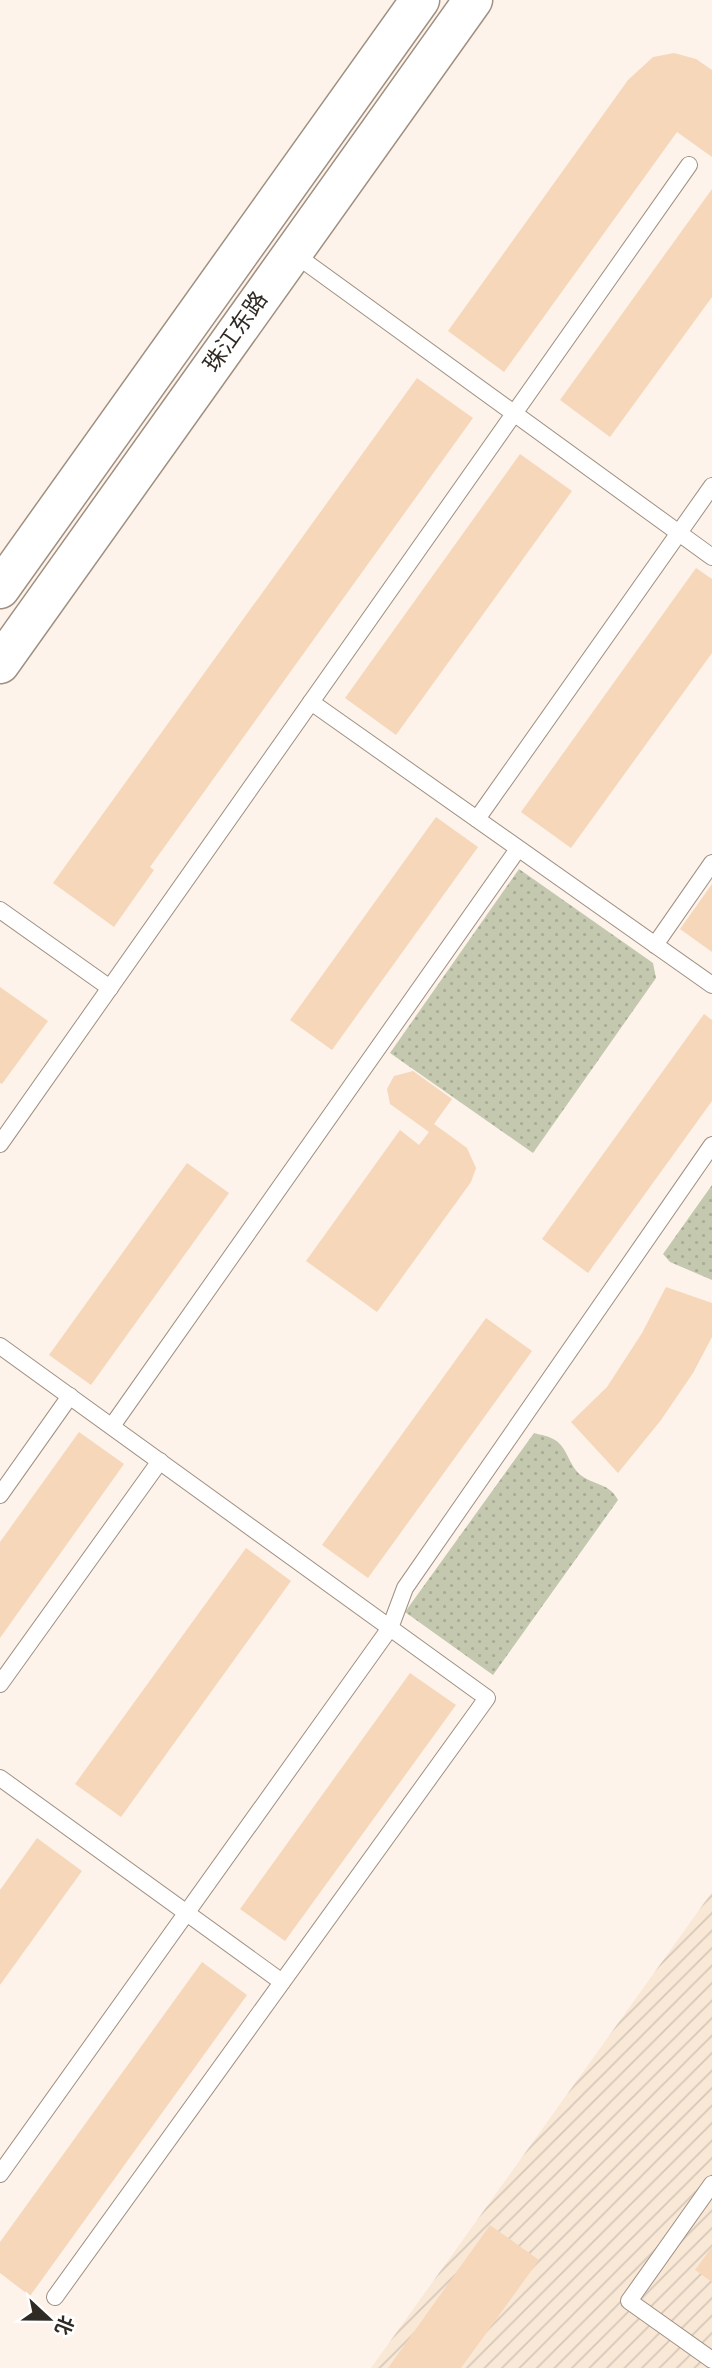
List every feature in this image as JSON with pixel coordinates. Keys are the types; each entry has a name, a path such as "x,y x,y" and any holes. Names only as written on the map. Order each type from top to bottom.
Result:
{"main road":[{"name":"珠江东路","path":"0,589 420,0"},
{"name":"珠江东路","path":"0,664 473,0"},
{"path":"0,565 39,534"}],"lane":[{"path":"0,1144 689,165"},
{"path":"293,253 712,557"},
{"path":"477,820 712,486"},
{"path":"311,702 712,985"},
{"path":"112,1426 518,849"},
{"path":"654,945 712,863"},
{"path":"0,910 110,988"},
{"path":"0,2174 390,1628 405,1588 712,1145"},
{"path":"0,1346 487,1698 55,2297"},
{"path":"0,1496 70,1396"},
{"path":"0,1684 160,1461"},
{"path":"0,1778 282,1982"},
{"path":"712,2184 629,2301 712,2360"}],"shaded area":[{"path":"712,1892 712,2368 371,2368"}],"green space":[{"path":"519,869 653,963 656,978 533,1153 390,1053"},
{"path":"712,1185 712,1280 670,1262 663,1254"},
{"path":"534,1433 559,1443 578,1472 606,1488 618,1500 493,1675 405,1612"}],"building":[{"path":"674,53 696,59 712,70 712,157 677,132 504,372 448,331 628,80 653,57"},
{"path":"712,189 712,297 610,437 560,400"},
{"path":"417,378 473,418 150,867 154,870 114,927 53,883"},
{"path":"520,454 572,491 396,735 345,698"},
{"path":"696,568 712,579 712,653 571,848 521,812"},
{"path":"436,817 478,847 332,1050 290,1020"},
{"path":"712,884 712,952 680,929"},
{"path":"0,987 48,1021 2,1084 0,1083"},
{"path":"704,1014 712,1020 712,1101 588,1273 542,1239"},
{"path":"413,1071 452,1099 434,1124 467,1148 476,1168 471,1182 377,1312 306,1261 400,1130 419,1145 429,1132 390,1104 387,1089 394,1076"},
{"path":"187,1163 229,1193 91,1385 49,1355"},
{"path":"666,1287 712,1303 712,1337 693,1373 661,1420 618,1473 571,1422 607,1387 642,1333"},
{"path":"486,1318 532,1351 368,1578 322,1545"},
{"path":"79,1432 124,1464 0,1638 0,1542"},
{"path":"246,1548 291,1581 121,1817 75,1784"},
{"path":"410,1673 456,1705 285,1941 240,1909"},
{"path":"37,1838 82,1871 0,1985 0,1890"},
{"path":"202,1962 247,1995 30,2296 0,2273 0,2242"},
{"path":"490,2225 539,2260 461,2368 388,2368"},
{"path":"712,2247 712,2282 695,2270"}]}
